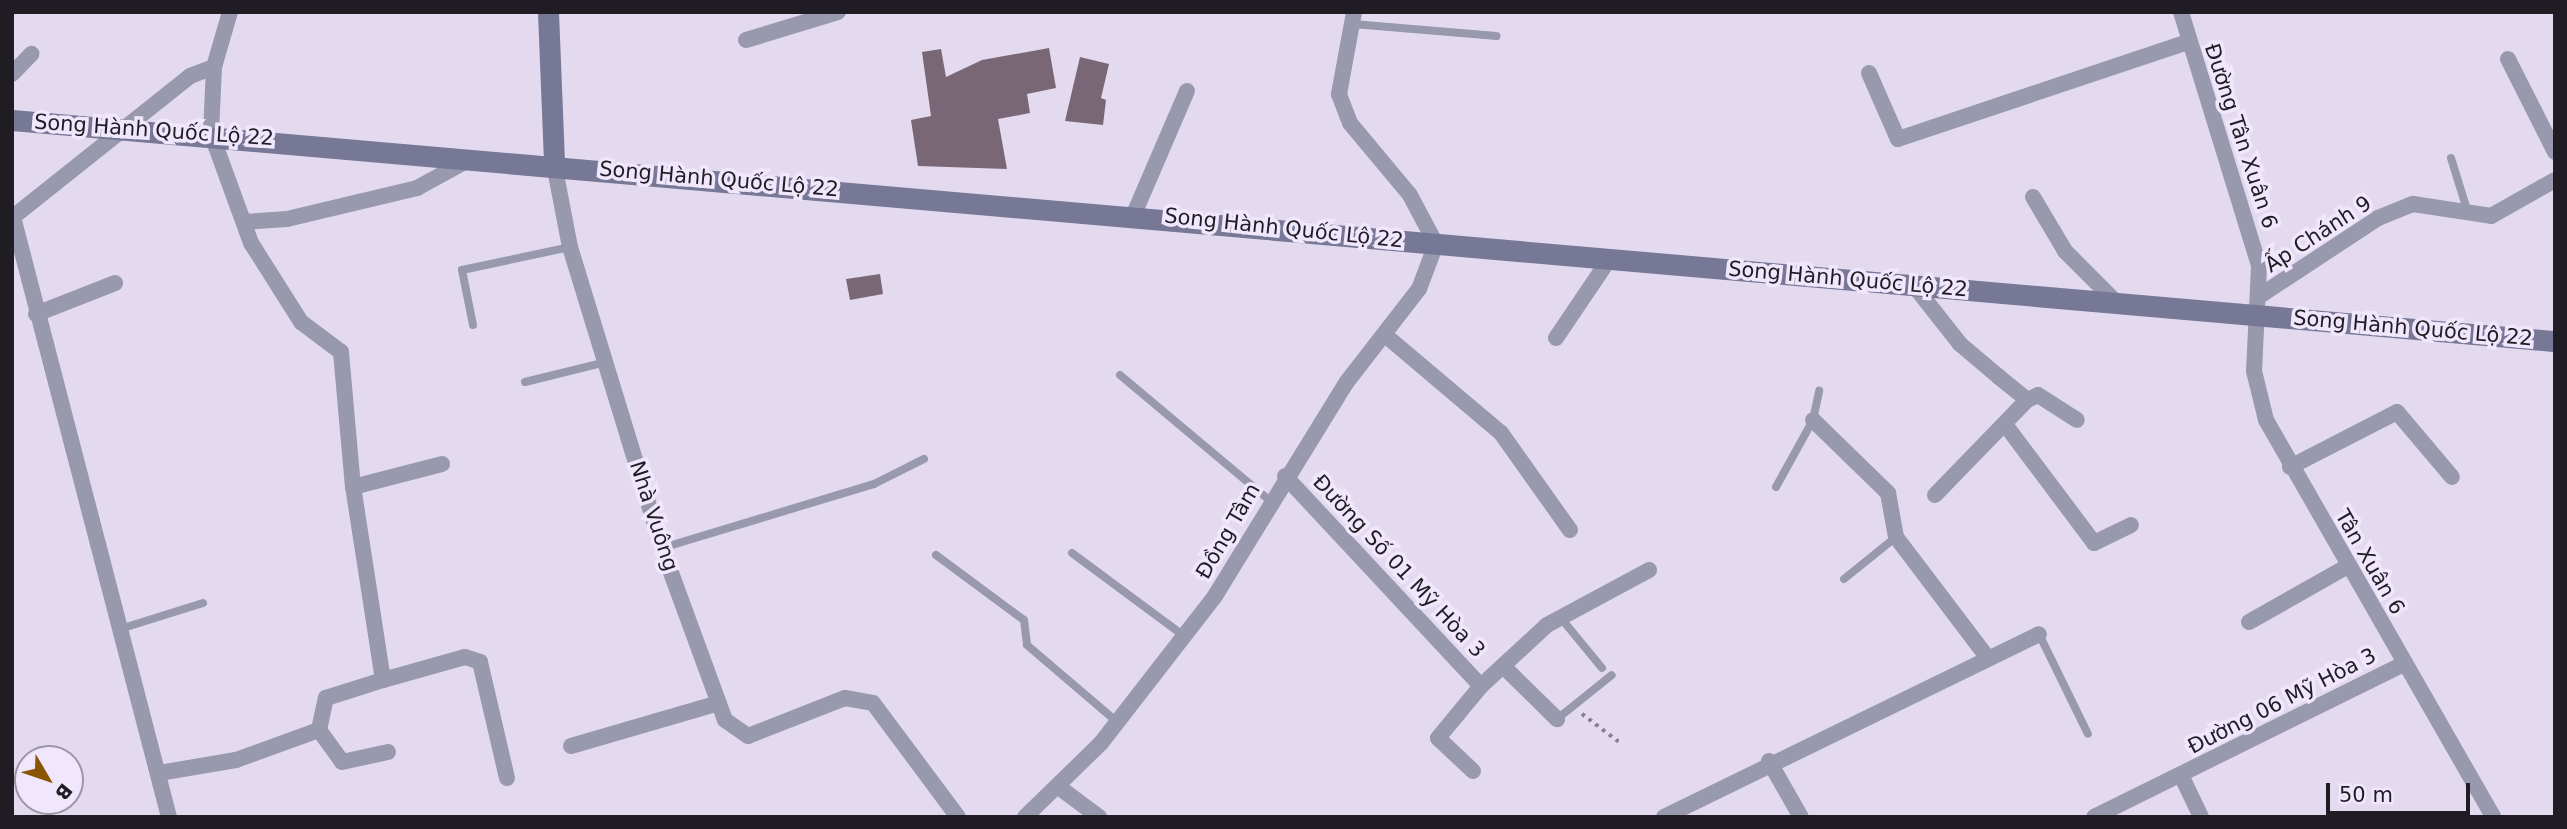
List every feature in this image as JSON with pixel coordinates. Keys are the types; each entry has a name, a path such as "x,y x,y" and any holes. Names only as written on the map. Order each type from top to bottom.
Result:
{"street":[{"path":"230,12 214,67 211,133 244,222 301,322 341,352 353,487 383,680"},
{"name":"Nhà Vuông","path":"548,12 554,164 570,247 663,548 725,720 748,736 845,698 873,703 958,817"},
{"path":"746,40 838,12"},
{"name":"Đường Tân Xuân 6","path":"2181,12 2188,42 2245,214 2259,305"},
{"path":"1353,18 1339,94 1350,123 1410,195 1436,244"},
{"path":"1869,73 1898,139 2188,42"},
{"path":"12,74 31,54"},
{"path":"2508,59 2555,152"},
{"path":"169,817 36,314 13,217 190,76 214,67"},
{"path":"1134,214 1187,92"},
{"name":"Song Hành Quốc Lộ 22","path":"12,120 211,133 2117,303 2259,305 2555,341"},
{"path":"244,222 287,219 417,188 475,157"},
{"name":"Ấp Chánh 9","path":"2259,305 2378,218 2413,204 2491,216 2555,180"},
{"path":"2033,197 2065,251 2117,303"},
{"name":"Đồng Tâm","path":"1025,817 1060,788 1117,722 1184,636 1285,476 1419,289 1436,244"},
{"path":"1556,338 1610,258"},
{"path":"36,314 115,283"},
{"path":"1912,283 1960,344 2027,400"},
{"name":"Tân Xuân 6","path":"2259,305 2253,371 2266,420 2290,467 2493,817"},
{"path":"1385,335 1501,433 1570,530"},
{"path":"1935,495 2007,427 2027,400 2038,395 2077,420"},
{"path":"2290,467 2397,412 2452,477"},
{"path":"1813,420 1890,495 1896,537 1988,658"},
{"path":"2007,427 2094,543 2131,525"},
{"path":"353,487 442,464"},
{"name":"Đường Số 01 Mỹ Hòa 3","path":"1285,476 1481,686"},
{"path":"2249,622 2348,566"},
{"path":"1473,771 1438,738 1481,686 1560,617 1649,570"},
{"path":"1674,814 1769,761 2039,634"},
{"path":"388,752 342,762 319,730 326,698 465,657 480,662 507,778"},
{"name":"Đường 06 Mỹ Hòa 3","path":"2201,817 2181,775 2405,663"},
{"path":"1503,666 1557,719"},
{"path":"571,746 719,703"},
{"path":"159,773 236,760 319,730"},
{"path":"1769,761 1801,817"},
{"path":"2094,817 2181,775"},
{"path":"1060,788 1099,817"}],"lane":[{"path":"1353,18 1496,36"},
{"path":"2451,158 2468,213"},
{"path":"473,325 463,270 570,247"},
{"path":"525,382 606,362"},
{"path":"1120,374 1270,501"},
{"path":"1776,487 1813,420 1819,391"},
{"path":"663,548 874,484 925,460"},
{"path":"1844,579 1896,537"},
{"path":"1072,553 1184,636"},
{"path":"936,555 1024,620 1027,645 1117,722"},
{"path":"120,629 203,603"},
{"path":"1560,617 1602,668"},
{"path":"2039,634 2088,734"},
{"path":"1557,719 1612,675"}],"path":[{"path":"1557,719 1582,714 1619,742"}],"building":[{"path":"1049,48 1056,88 1027,94 1030,113 998,119 1007,169 918,166 911,120 931,116 922,52 941,49 946,77 982,60"},
{"path":"1080,57 1109,64 1101,98 1106,100 1103,125 1065,121"},
{"path":"880,274 883,294 850,300 846,279"}]}
